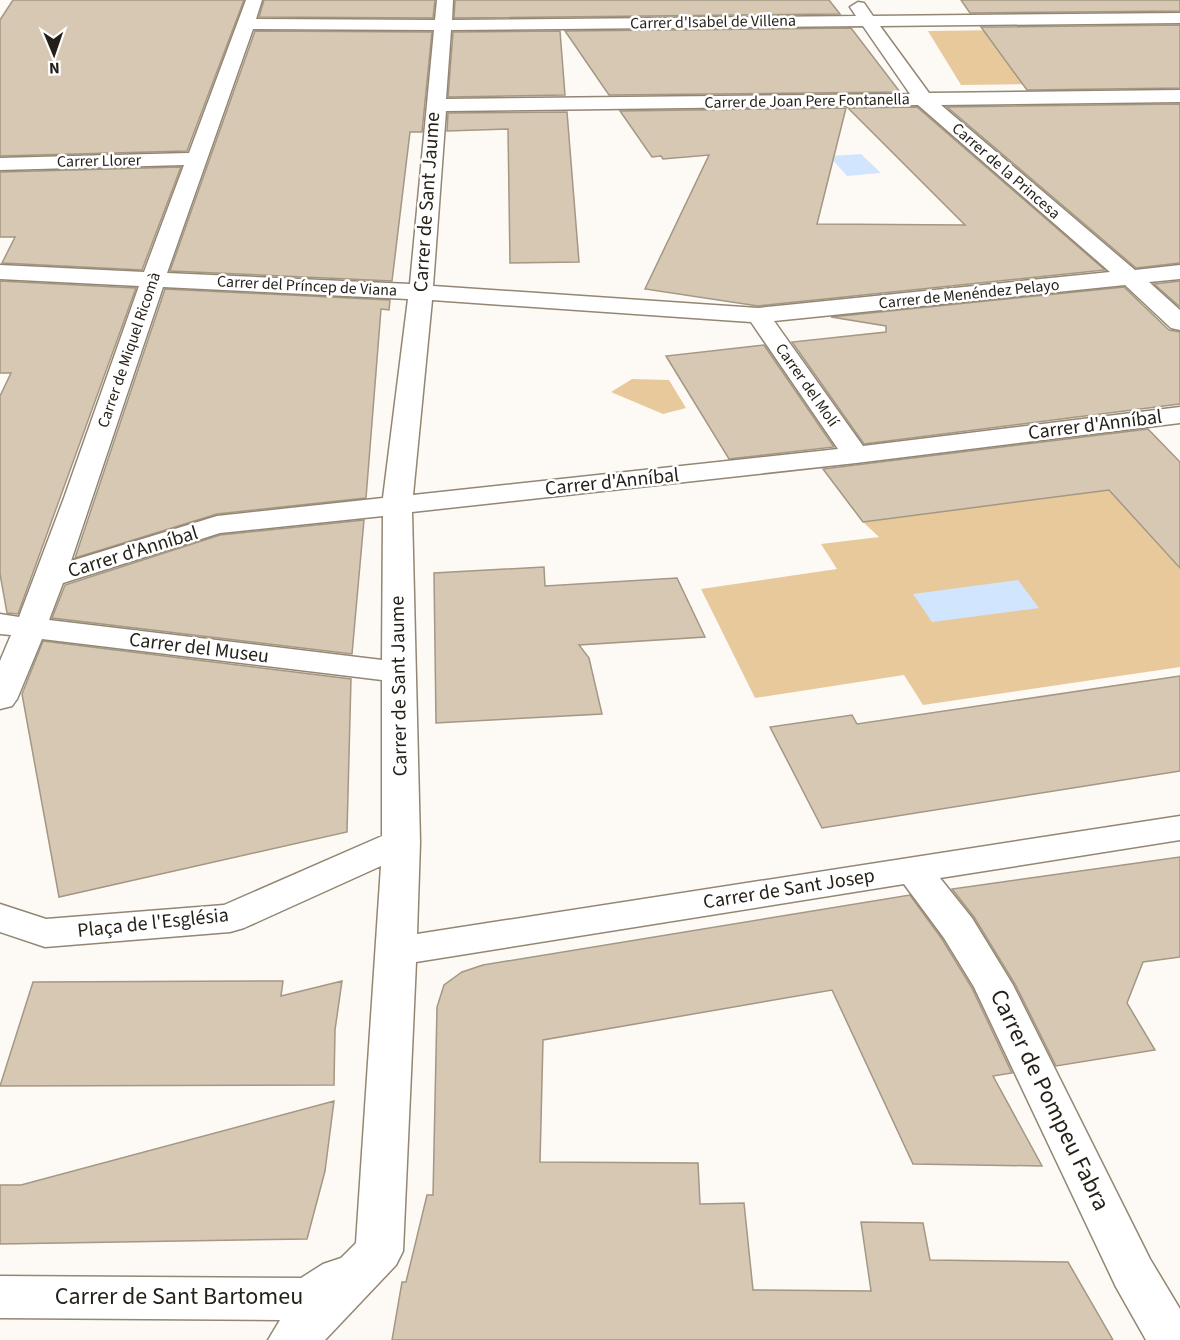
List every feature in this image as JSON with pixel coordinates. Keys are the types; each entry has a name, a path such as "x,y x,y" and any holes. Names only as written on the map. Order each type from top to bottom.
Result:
{"street":[{"name":"Carrer de Miquel Ricomà","path":"0,699 32,628 51,577 153,279 254,0"},
{"name":"Carrer de Sant Jaume","path":"379,1251 397,951 401,842 397,506 421,292 445,0"},
{"name":"Carrer de la Princesa","path":"853,0 924,100 1130,277 1180,323"},
{"name":"Carrer d'Isabel de Villena","path":"246,24 443,25 1180,18"},
{"name":"Carrer de Joan Pere Fontanella","path":"435,105 1180,96"},
{"name":"Carrer Llorer","path":"0,164 198,159"},
{"name":"Carrer del Príncep de Viana","path":"0,272 421,292 758,315"},
{"name":"Carrer de Menéndez Pelayo","path":"758,315 1180,272"},
{"name":"Carrer del Molí","path":"758,315 856,455"},
{"name":"Carrer d'Anníbal","path":"51,577 217,525 856,455 1180,415"},
{"name":"Carrer del Museu","path":"0,624 398,672"},
{"name":"Carrer de Sant Josep","path":"397,951 1180,828"},
{"name":"Plaça de l'Església","path":"0,918 45,933 230,918 401,842"},
{"name":"Carrer de Pompeu Fabra","path":"913,870 958,928 993,985 1133,1272 1172,1340"},
{"name":"Carrer de Sant Bartomeu","path":"1,1297 309,1299 379,1251"},
{"path":"293,1340 379,1251"}],"shaded area":[{"path":"1006,30 1045,84 961,85 928,31"},
{"path":"632,379 669,380 686,408 663,414 611,392"},
{"path":"1109,490 1180,568 1180,667 923,705 904,675 755,698 701,589 837,569 821,544 879,537 863,522"}],"water":[{"path":"861,154 881,173 847,176 829,156"},
{"path":"1018,580 1039,608 932,622 913,594"}],"building":[{"path":"13,0 244,0 187,151 0,156 0,20"},
{"path":"264,0 435,0 433,18 259,17"},
{"path":"455,0 829,0 840,14 454,18"},
{"path":"961,0 1180,0 1180,11 970,13"},
{"path":"1180,25 1180,88 1027,90 981,27"},
{"path":"851,28 900,92 609,95 565,31"},
{"path":"255,31 432,32 422,132 410,132 392,281 170,271"},
{"path":"560,31 565,95 448,97 453,32"},
{"path":"1180,104 1180,263 1136,268 947,107"},
{"path":"917,107 1105,270 758,306 645,289 709,155 663,159 661,156 652,157 620,111 846,108 817,224 965,225 848,108"},
{"path":"567,112 579,262 510,263 508,129 447,131 448,113"},
{"path":"181,167 142,270 2,263 15,237 0,237 0,172"},
{"path":"0,281 136,288 18,614 7,613 0,574 0,396 11,373 0,373"},
{"path":"1180,281 1180,307 1154,284"},
{"path":"1124,287 1169,330 1180,332 1180,404 864,444 792,342 886,332 886,326 831,317"},
{"path":"165,289 390,300 389,310 381,309 366,498 217,514 75,558"},
{"path":"764,345 834,447 729,459 666,356"},
{"path":"1148,429 1180,462 1180,568 1109,490 863,522 823,469"},
{"path":"364,520 352,654 52,618 65,585 220,535"},
{"path":"544,567 545,586 677,578 705,637 579,645 589,658 602,714 436,723 434,573"},
{"path":"43,641 351,679 347,832 59,897 22,694"},
{"path":"1180,676 1180,771 822,828 770,727 852,715 857,724"},
{"path":"1180,857 1180,957 1143,962 1127,1003 1155,1050 1056,1066 1015,984 974,917 952,889"},
{"path":"910,895 942,939 972,988 1012,1073 993,1076 1042,1166 913,1164 832,990 543,1040 540,1162 698,1163 700,1204 744,1203 753,1290 871,1291 861,1222 923,1223 930,1260 1068,1262 1113,1340 392,1340 402,1282 406,1282 427,1195 433,1195 437,1007 444,985 462,972 483,965"},
{"path":"283,981 281,996 342,981 335,1030 334,1085 0,1086 33,982"},
{"path":"334,1101 325,1171 307,1239 0,1244 0,1185 21,1185"}]}
